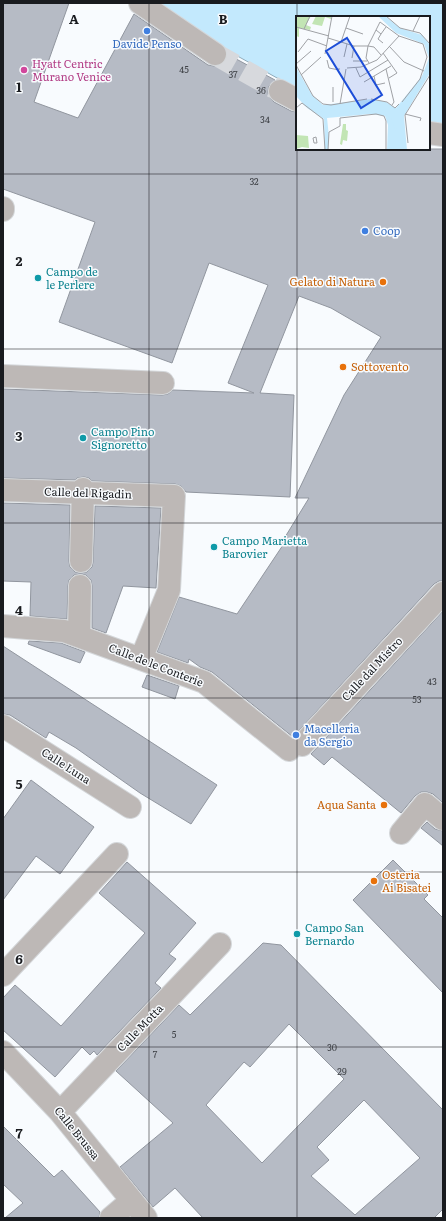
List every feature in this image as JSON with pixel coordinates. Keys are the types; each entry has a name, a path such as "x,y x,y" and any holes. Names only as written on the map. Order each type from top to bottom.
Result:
{"street":[{"path":"140,3 215,54"},
{"path":"430,133 443,135"},
{"path":"3,376 91,384 163,383"},
{"name":"Calle del Rigadin","path":"3,490 83,491 174,496 169,590 141,660"},
{"path":"81,561 83,491"},
{"path":"78,636 80,586"},
{"name":"Calle dal Mistro","path":"295,748 443,593"},
{"name":"Calle de le Conterie","path":"3,626 64,631 204,682 295,748"},
{"name":"Calle Luna","path":"3,726 130,807"},
{"path":"401,833 425,804 443,819"},
{"path":"3,975 117,854"},
{"name":"Calle Motta","path":"60,1112 220,944"},
{"name":"Calle Brussa","path":"3,1052 60,1112 146,1218"},
{"path":"111,1218 132,1201"}],"water":[{"path":"160,3 443,3 443,125 430,123 430,16 296,16 296,88 194,32"}],"building":[{"path":"3,3 69,3 34,102 78,118 134,14 208,65 221,65 226,61 227,54 275,80 269,86 269,97 274,102 291,111 296,112 296,150 443,149 443,581 439,581 434,584 293,737 212,672 200,667 189,659 188,663 157,652 179,597 237,614 283,545 282,542 309,498 295,498 344,395 381,337 331,308 299,296 260,393 294,395 290,497 186,492 181,486 175,484 92,481 89,478 84,477 77,478 75,480 3,478 3,389 162,395 168,394 173,390 254,393 228,383 268,285 209,263 172,363 59,322 95,222 3,189"},
{"path":"3,503 70,505 69,561 70,567 75,572 80,573 87,572 92,567 95,506 161,508 156,588 123,586 106,633 92,628 92,586 91,580 86,575 74,575 69,580 67,619 30,616 31,582 3,581"},
{"path":"443,611 443,803 433,794 421,792 415,796 401,813 332,757 324,765 311,754"},
{"path":"29,641 61,643 85,652 80,663 28,644"},
{"path":"3,646 217,785 191,824 140,793 76,748 49,732 46,738 10,715 3,714"},
{"path":"147,675 179,686 175,699 142,687"},
{"path":"31,780 94,827 60,874 36,856 3,900 3,819"},
{"path":"427,822 435,829 443,831 443,846 421,828"},
{"path":"393,860 428,895 424,899 443,918 443,993 353,900"},
{"path":"127,862 196,923 169,954 176,959 155,983 161,988 97,1055 94,1051 90,1055 82,1047 55,1077 3,1030 3,998 15,985 61,1026 145,933 99,893"},
{"path":"263,943 281,945 443,1110 443,1209 434,1218 203,1218 175,1188 153,1207 120,1167 173,1123 116,1071 179,1005 190,1015","holes":["289,1024 344,1079 262,1163 206,1105 244,1062 250,1067","364,1100 420,1158 355,1215 311,1176 329,1160 317,1147"]},
{"path":"3,1126 54,1177 62,1170 100,1212 99,1218 5,1218 23,1203 3,1184"}],"tunnel":[{"path":"215,54 280,91"}],"place":[{"name":"Davide Penso","path":"147,31"},
{"name":"Hyatt Centric Murano Venice","path":"24,70"},
{"name":"Coop","path":"365,231"},
{"name":"Campo de le Perlere","path":"38,278"},
{"name":"Gelato di Natura","path":"383,282"},
{"name":"Sottovento","path":"343,367"},
{"name":"Campo Pino Signoretto","path":"83,438"},
{"name":"Campo Marietta Barovier","path":"214,547"},
{"name":"Macelleria da Sergio","path":"296,735"},
{"name":"Aqua Santa","path":"384,805"},
{"name":"Osteria Ai Bisatei","path":"374,881"},
{"name":"Campo San Bernardo","path":"297,934"}]}
